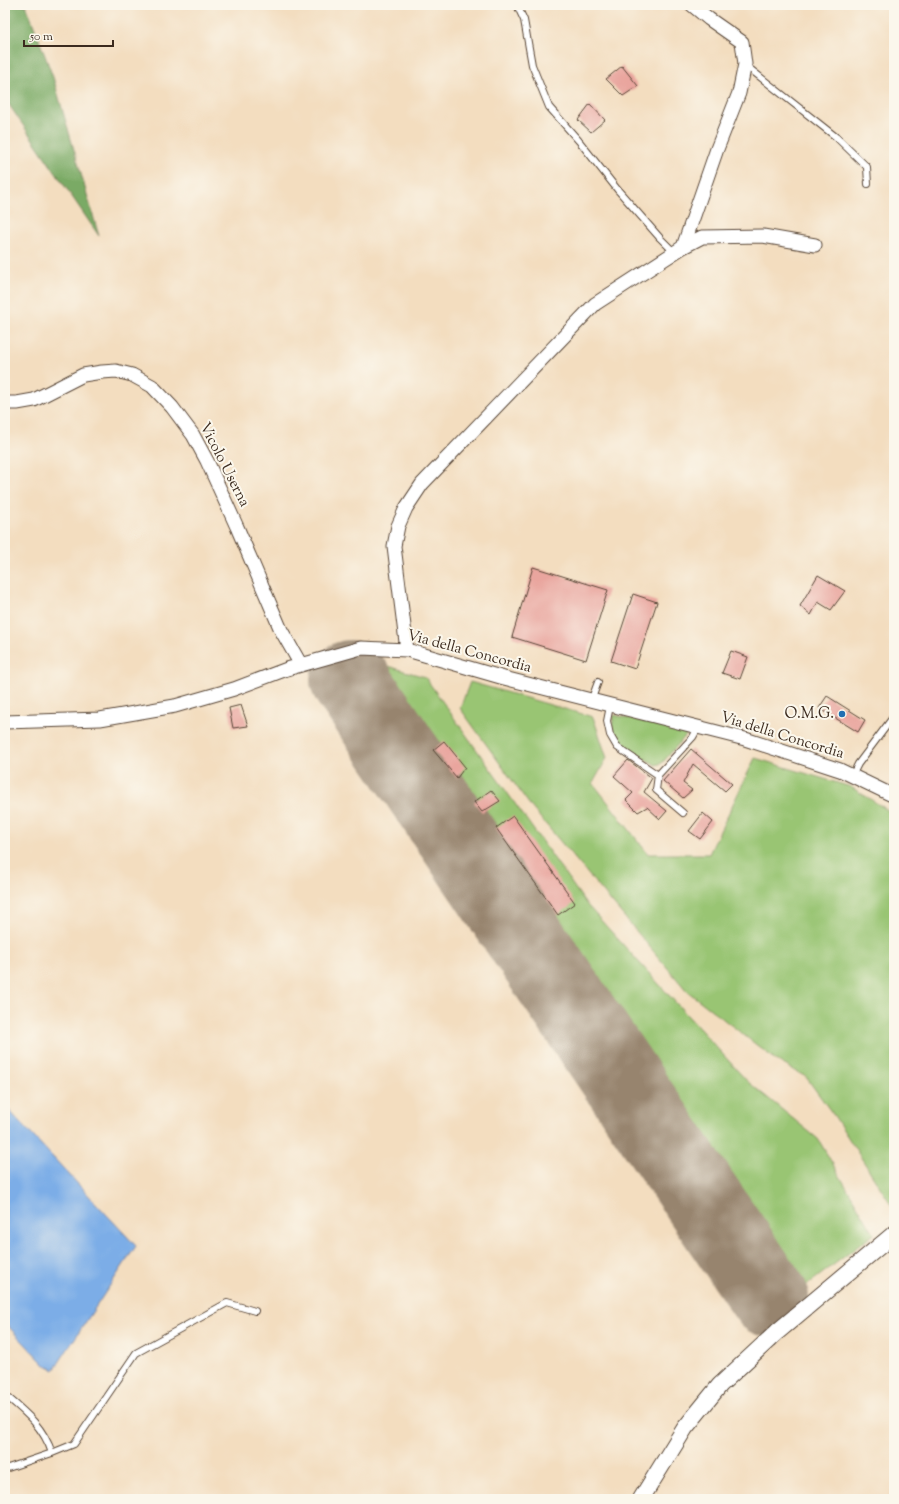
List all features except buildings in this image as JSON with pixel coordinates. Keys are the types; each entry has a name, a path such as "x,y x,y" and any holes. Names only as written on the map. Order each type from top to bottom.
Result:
{"street":[{"path":"679,250 738,93 745,64 742,42 692,5"},
{"path":"407,650 394,546 398,526 406,508 422,484 595,304 702,237 763,236 816,245"},
{"name":"Vicolo Userna","path":"5,403 34,400 83,375 102,372 116,371 132,375 152,386 172,407 193,435 237,527 281,630 301,665"},
{"name":"Via della Concordia","path":"5,722 100,720 175,706 234,689 287,669 361,648 407,650 591,701 745,739 840,770 894,796"},
{"path":"641,1499 686,1428 720,1385 777,1332 894,1234"}],"lane":[{"path":"517,5 524,20 532,65 548,107 579,141 617,189 660,238 679,250"},
{"path":"745,64 841,142 867,167 868,184"},
{"path":"591,701 598,682"},
{"path":"610,706 607,721 610,735 617,747 658,775"},
{"path":"852,776 858,764 894,716"},
{"path":"683,813 656,790 658,775 693,737 698,728"},
{"path":"5,1469 74,1444 136,1353 227,1302 255,1311"},
{"path":"5,1395 33,1420 48,1441 52,1453"}],"green space":[{"path":"5,5 26,5 53,77 99,236 5,99"},
{"path":"364,659 425,677 587,905 747,1081 818,1139 874,1234 760,1321 320,676"},
{"path":"470,682 593,717 607,758 593,783 648,854 709,854 755,758 851,787 894,814 894,1209 835,1117 806,1077 776,1060 687,991 532,808 460,708"},
{"path":"614,715 689,732 662,763 656,765 620,745 612,726"}],"water":[{"path":"5,1106 136,1246 54,1370 45,1365 5,1323"}],"runway":[{"path":"350,680 769,1297"}],"place":[{"name":"O.M.G.","path":"842,714"}]}
